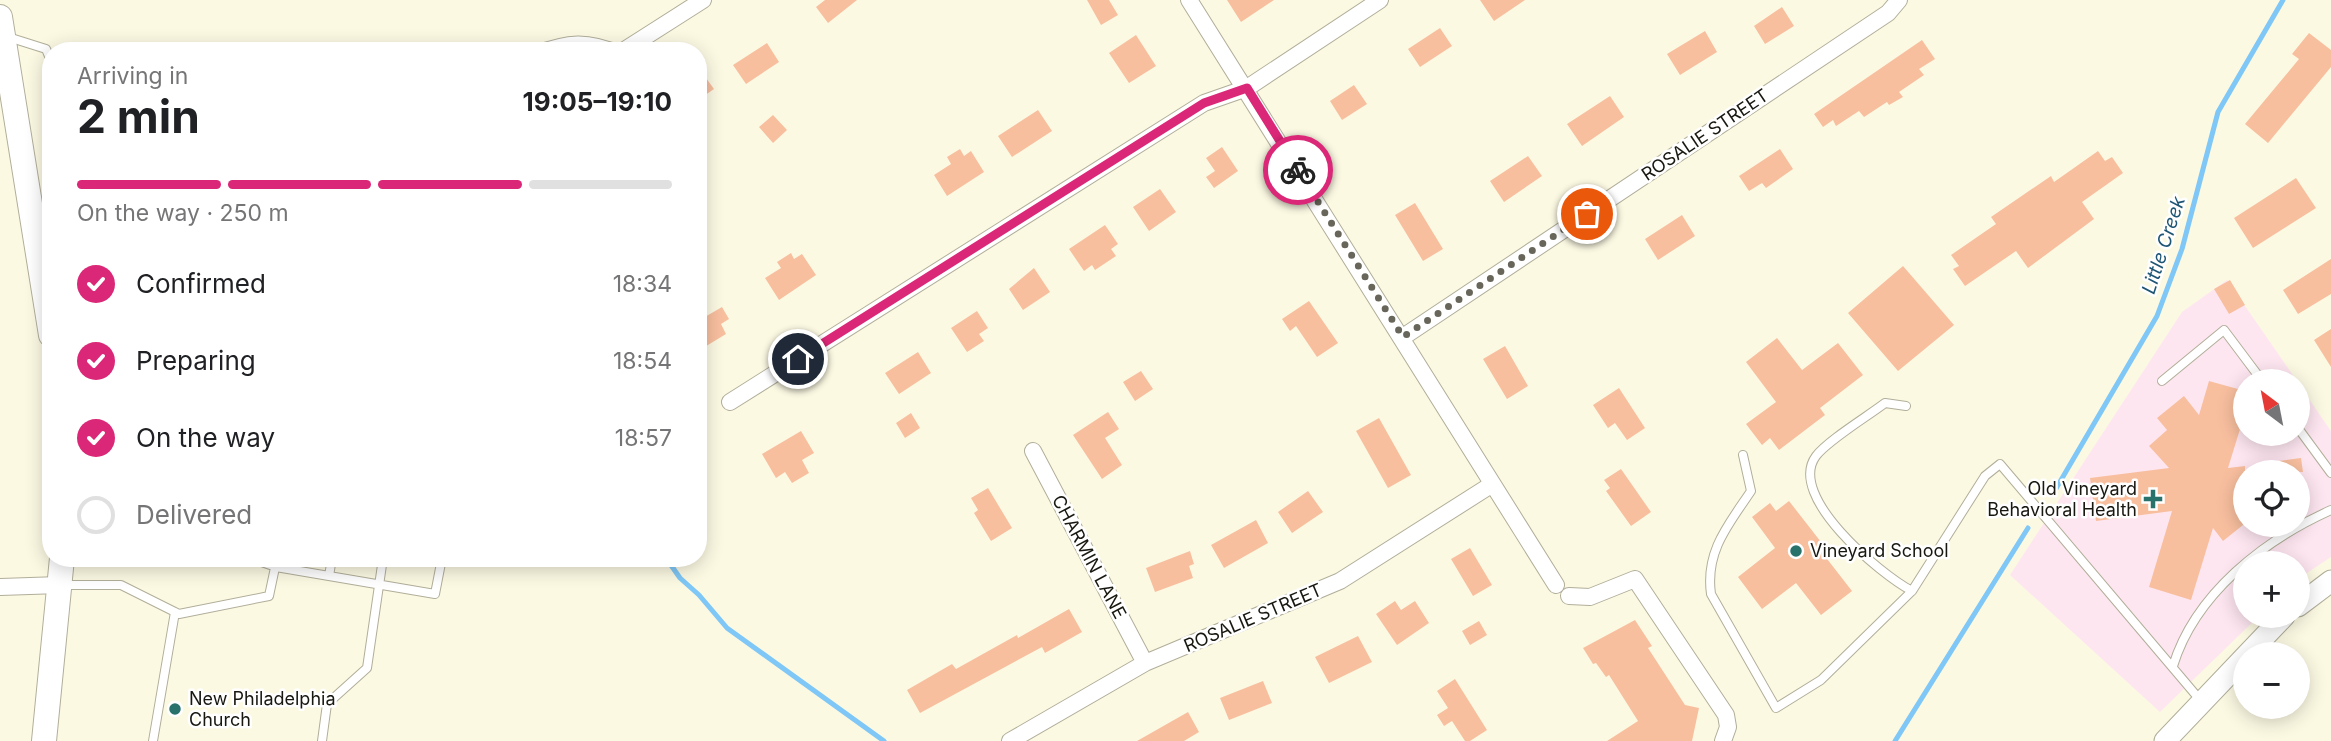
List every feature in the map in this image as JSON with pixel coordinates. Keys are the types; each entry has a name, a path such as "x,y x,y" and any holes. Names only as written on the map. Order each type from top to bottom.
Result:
{"main road":[{"path":"1,26 42,240"},
{"path":"44,741 61,567"}],"street":[{"path":"636,42 703,0"},
{"path":"1189,0 1403,337 1491,485 1556,584"},
{"path":"730,402 1204,103 1247,88 1380,0"},
{"name":"ROSALIE STREET","path":"1403,337 1888,13 1899,0"},
{"name":"CHARMIN LANE","path":"1033,451 1145,663"},
{"name":"ROSALIE STREET","path":"1010,741 1145,663 1340,581 1491,485"},
{"path":"1569,596 1590,597 1635,579 1726,715 1728,727 1723,741"},
{"path":"2310,597 2331,581"},
{"path":"0,587 60,585"},
{"path":"2165,741 2272,628"}],"lane":[{"path":"1,26 42,47"},
{"path":"557,42 596,39 602,42"},
{"path":"2162,381 2224,330 2253,369"},
{"path":"1906,406 1885,403 1816,456 1809,472 1811,492 1863,557 1912,591"},
{"path":"2310,444 2331,473"},
{"path":"1743,455 1751,491 1715,544 1708,577 1710,594 1776,708 1821,680 1912,591 1985,475 2000,464 2202,701"},
{"path":"2173,666 2180,643 2208,604 2250,558 2303,523 2331,510"},
{"path":"60,585 121,585 179,614 270,596 276,567"},
{"path":"293,567 329,576 435,594 440,567"},
{"path":"329,576 330,567"},
{"path":"322,741 327,704 367,668 382,567"},
{"path":"153,741 175,612"}],"shaded area":[{"name":"Old Vineyard Behavioral Health","path":"2227,280 2289,369 2233,369 2233,446 2310,446 2310,400 2331,431 2331,557 2310,571 2310,551 2233,551 2233,628 2247,628 2160,712 2010,575 2182,312"}],"building":[{"path":"825,0 857,0 828,23 816,7"},
{"path":"1087,0 1109,0 1118,15 1101,25"},
{"path":"1227,0 1274,0 1241,22"},
{"path":"1480,0 1525,0 1494,21"},
{"path":"1782,7 1794,26 1765,44 1754,26"},
{"path":"1440,28 1452,46 1420,67 1408,49"},
{"path":"1705,31 1717,52 1680,75 1667,54"},
{"path":"2309,33 2331,50 2331,67 2268,143 2245,124 2299,59 2292,54"},
{"path":"1136,35 1156,66 1129,83 1109,53"},
{"path":"1922,40 1935,59 1919,69 1924,75 1899,92 1903,97 1889,105 1887,102 1864,117 1859,111 1836,126 1833,120 1823,127 1814,114"},
{"path":"767,43 779,62 746,84 733,65"},
{"path":"707,79 714,89 707,94"},
{"path":"1354,85 1367,104 1342,120 1330,101"},
{"path":"1610,96 1624,117 1582,146 1567,124"},
{"path":"1038,110 1052,131 1012,157 998,136"},
{"path":"773,115 787,130 773,143 759,127"},
{"path":"1222,147 1238,171 1214,188 1206,177 1215,171 1206,158"},
{"path":"960,149 964,156 971,151 984,172 947,196 934,175 951,164 947,157"},
{"path":"1780,149 1793,169 1766,188 1762,183 1749,191 1739,176"},
{"path":"2098,151 2105,161 2112,157 2123,173 2082,202 2094,219 2028,268 2016,251 1965,286 1953,269 1959,266 1951,255 1996,224 1991,217 2051,176 2054,182"},
{"path":"1528,156 1542,176 1504,202 1490,181"},
{"path":"2296,178 2316,208 2253,248 2234,218"},
{"path":"1160,189 1176,212 1149,231 1133,207"},
{"path":"1415,203 1443,249 1423,261 1395,215"},
{"path":"1682,215 1695,236 1658,260 1645,239"},
{"path":"1105,225 1118,244 1111,249 1116,256 1095,270 1092,265 1084,271 1069,249"},
{"path":"791,253 794,259 802,254 816,275 779,300 765,278 781,268 777,262"},
{"path":"2331,259 2331,294 2298,314 2283,290"},
{"path":"1903,266 1954,325 1898,371 1848,313"},
{"path":"1034,268 1050,292 1023,310 1009,289"},
{"path":"2230,280 2245,305 2229,314 2214,289"},
{"path":"1309,301 1338,343 1317,357 1296,326 1290,331 1282,319"},
{"path":"722,307 729,319 721,324 726,334 707,346 707,316"},
{"path":"977,311 988,328 979,334 984,341 967,352 951,328"},
{"path":"2331,329 2331,367 2314,340"},
{"path":"1777,338 1802,370 1838,343 1863,375 1820,408 1825,415 1779,450 1770,438 1762,445 1746,424 1776,402 1746,362"},
{"path":"1505,346 1528,386 1507,399 1483,359"},
{"path":"918,352 931,373 899,394 885,373"},
{"path":"1141,371 1153,389 1135,401 1123,382"},
{"path":"2209,381 2233,388 2235,446 2228,468 2233,467 2233,533 2223,541 2213,528 2191,600 2149,587 2172,511 2096,521 2090,478 2169,468 2149,446 2167,430 2157,418 2184,396 2199,415"},
{"path":"1619,388 1645,428 1627,440 1615,423 1608,428 1593,405"},
{"path":"1108,412 1119,429 1105,438 1122,465 1102,479 1073,435"},
{"path":"911,413 920,428 905,438 896,423"},
{"path":"1379,418 1411,475 1388,488 1356,431"},
{"path":"801,431 814,453 802,460 809,473 792,483 785,472 776,478 762,454"},
{"path":"1621,469 1651,512 1631,526 1606,491 1610,488 1604,480"},
{"path":"988,488 1012,528 991,541 974,513 978,510 971,498"},
{"path":"1308,491 1323,512 1292,533 1278,512"},
{"path":"1789,501 1821,542 1817,546 1852,591 1821,615 1796,583 1762,609 1738,577 1775,548 1752,517 1770,503 1776,511"},
{"path":"1256,520 1268,543 1224,568 1211,545"},
{"path":"1470,548 1492,585 1473,596 1451,559"},
{"path":"1190,551 1194,564 1189,566 1193,578 1155,592 1146,568"},
{"path":"1395,601 1401,610 1415,601 1429,623 1397,645 1376,614"},
{"path":"1069,609 1082,632 1045,653 1042,647 920,713 907,690 952,664 956,669 1017,635 1018,638"},
{"path":"1635,620 1652,646 1648,648 1685,705 1699,708 1692,741 1607,741 1638,721 1609,675 1606,677 1596,663 1593,664 1583,648"},
{"path":"1479,621 1487,635 1470,645 1462,631"},
{"path":"1358,636 1372,662 1329,683 1315,657"},
{"path":"1455,679 1487,730 1470,741 1465,741 1452,721 1444,726 1437,715 1448,708 1437,691"},
{"path":"1263,681 1272,703 1229,720 1220,698"},
{"path":"1188,712 1199,732 1184,741 1137,741"}],"waterway":[{"name":"Little Creek","path":"2054,492 2157,316 2182,249 2218,112 2283,0"},
{"name":"Little Creek","path":"1895,741 2028,528"},
{"path":"672,567 727,628 884,741"}],"way so far":[{"path":"1298,170 1403,337 1587,214"}],"place":[{"name":"Old Vineyard Behavioral Health","path":"2153,499"},
{"name":"Vineyard School","path":"1796,551"},
{"name":"New Philadelphia Church","path":"175,709"}],"route":[{"path":"798,359 1204,103 1247,88 1298,170"}]}
